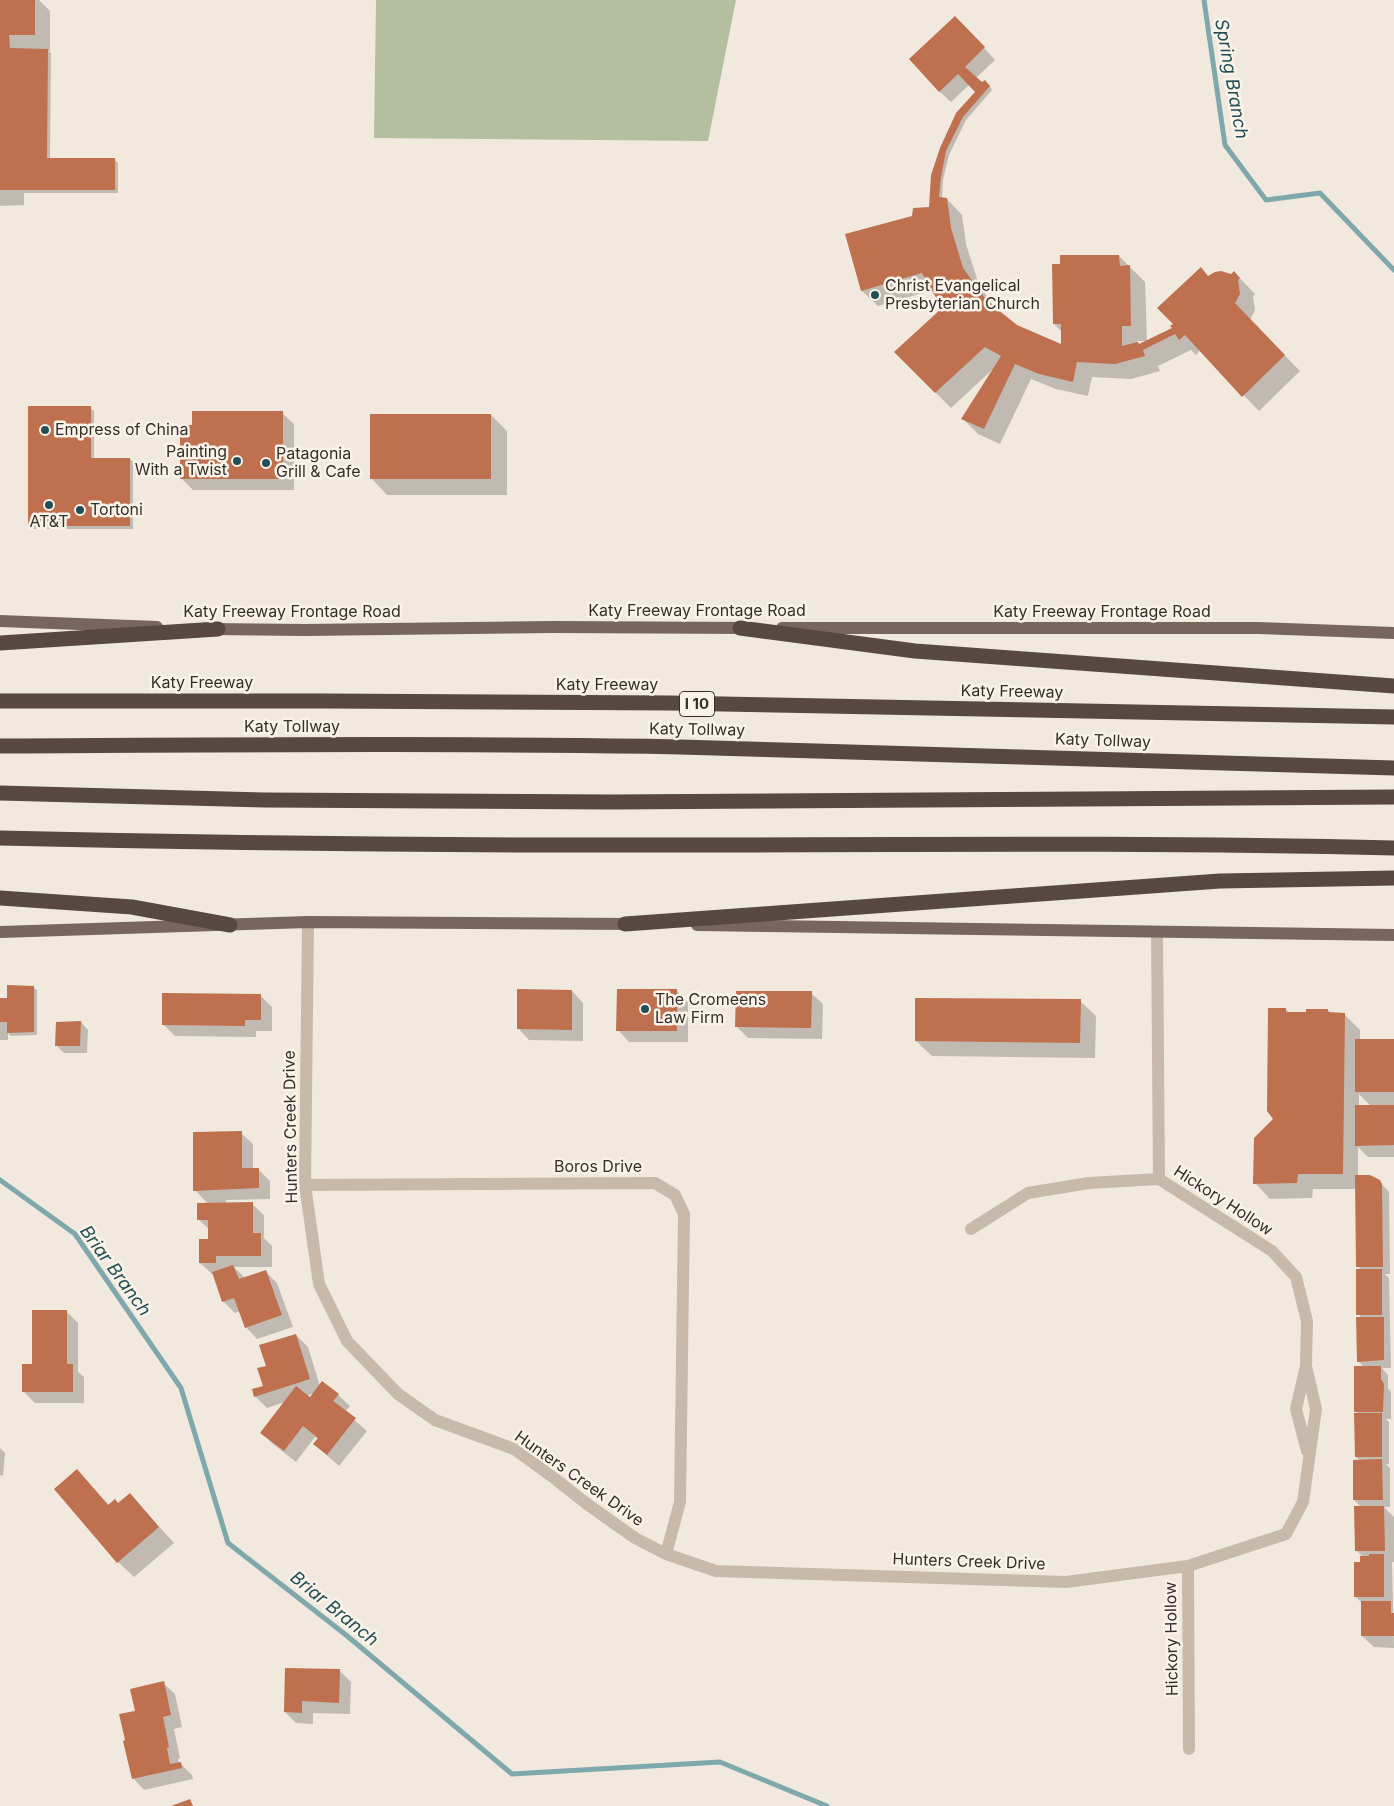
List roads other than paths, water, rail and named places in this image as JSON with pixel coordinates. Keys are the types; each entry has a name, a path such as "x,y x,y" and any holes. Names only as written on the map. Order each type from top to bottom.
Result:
{"highway":[{"path":"740,628 915,651 1394,686"},
{"path":"0,642 218,629"},
{"name":"Katy Freeway","path":"0,701 671,703 1394,717"},
{"name":"Katy Tollway","path":"0,746 284,744 676,747 935,753 1394,768"},
{"path":"0,793 264,800 602,802 1394,797"},
{"path":"0,838 349,844 1138,844 1394,848"},
{"path":"625,924 1220,881 1394,878"},
{"path":"0,898 132,906 230,924"}],"main road":[{"name":"Katy Freeway Frontage Road","path":"0,621 218,629 552,627 1258,628 1394,633"},
{"path":"0,932 308,922 625,924 1394,935"}],"street":[{"name":"Hunters Creek Drive","path":"308,922 305,1185 319,1284 347,1341 398,1394 435,1420 514,1449 635,1538 666,1554 716,1571 1066,1582 1188,1566"},
{"name":"Hickory Hollow","path":"1157,932 1159,1178 1272,1251 1296,1277 1307,1321 1306,1366 1296,1409 1308,1455"},
{"path":"971,1229 1028,1193 1089,1182 1159,1178"},
{"name":"Boros Drive","path":"305,1185 655,1183 674,1195 684,1214 680,1502 666,1554"},
{"name":"Hickory Hollow","path":"1189,1749 1188,1566 1286,1534 1303,1502 1308,1455 1316,1409 1306,1366"}],"waterway":[{"name":"Spring Branch","path":"1204,0 1225,145 1266,200 1320,193 1394,270"},
{"name":"Briar Branch","path":"0,1180 75,1234 181,1388 228,1543 346,1635 512,1774 720,1762 827,1806"}],"place":[{"name":"Christ Evangelical Presbyterian Church","path":"875,295"},
{"name":"Empress of China","path":"45,430"},
{"name":"Painting With a Twist","path":"237,461"},
{"name":"Patagonia Grill & Cafe","path":"266,463"},
{"name":"AT&T","path":"49,505"},
{"name":"Tortoni","path":"80,510"},
{"name":"The Cromeens Law Firm","path":"645,1009"}]}
